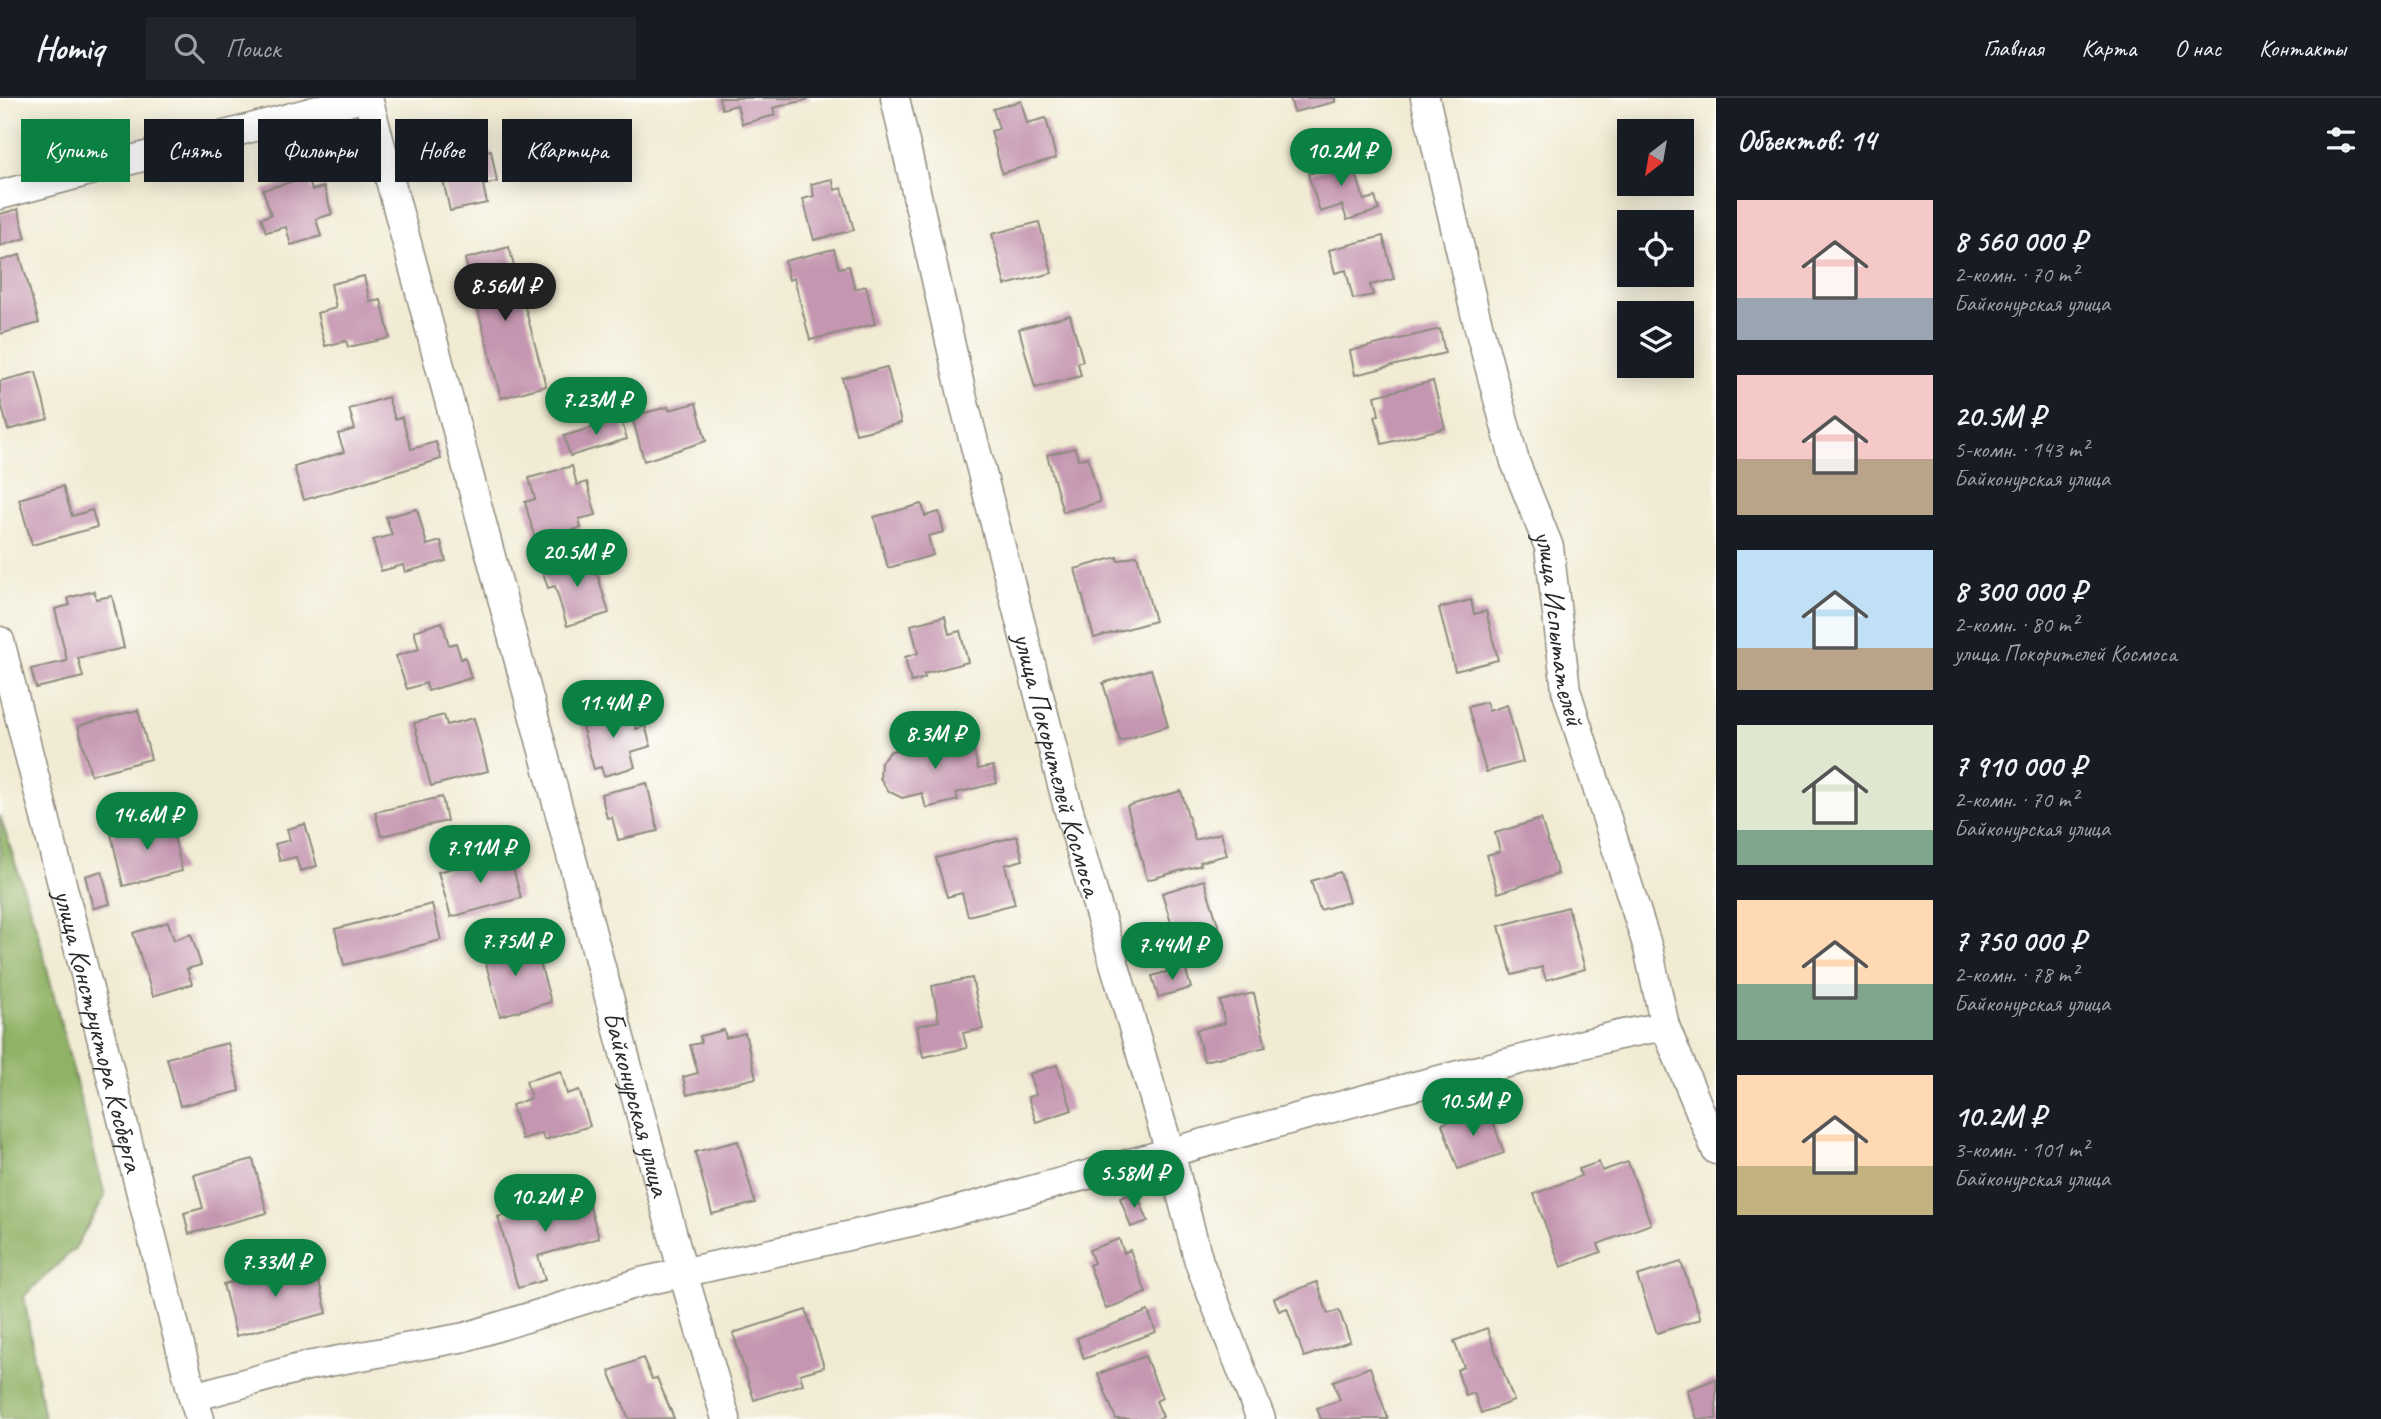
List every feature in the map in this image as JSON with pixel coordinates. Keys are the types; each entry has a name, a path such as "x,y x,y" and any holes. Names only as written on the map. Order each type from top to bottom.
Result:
{"street":[{"path":"0,195 365,98"},
{"name":"Байконурская улица","path":"365,98 683,1273 726,1419"},
{"name":"улица Покорителей Космоса","path":"895,98 963,399 1067,804 1170,1153 1199,1262 1261,1419"},
{"name":"улица Испытателей","path":"1425,98 1475,313 1515,463 1549,547 1566,690 1598,783 1648,948 1665,1026 1716,1150"},
{"name":"улица Конструктора Косберга","path":"0,641 196,1408"},
{"path":"196,1408 307,1366 465,1337 641,1282 937,1216 1391,1092 1665,1026"}],"green space":[{"path":"0,816 38,933 105,1196 75,1248 24,1296 44,1419 0,1419"}],"building":[{"path":"719,98 810,99 773,108 775,115 742,124 737,105 722,109"},
{"path":"1290,98 1335,98 1335,102 1294,112"},
{"path":"1021,101 1027,123 1046,118 1056,158 1002,173 991,131 999,129 993,109"},
{"path":"491,150 497,182 483,185 487,203 450,211 444,182 488,182 488,151"},
{"path":"1349,150 1364,200 1375,197 1379,210 1347,220 1342,205 1320,212 1308,174 1329,168 1325,157"},
{"path":"832,179 835,190 842,188 854,230 814,240 803,199 814,196 811,184"},
{"path":"291,182 310,182 312,190 324,187 332,214 316,219 321,236 291,245 286,227 266,232 261,218 271,215 263,190"},
{"path":"18,209 26,238 0,246 0,214"},
{"path":"1039,222 1052,273 1005,285 992,234"},
{"path":"1383,236 1394,279 1370,285 1373,295 1353,299 1346,270 1335,273 1329,250"},
{"path":"509,247 546,386 501,398 465,259"},
{"path":"834,249 839,268 849,266 855,289 866,286 875,324 810,340 794,278 789,280 785,261"},
{"path":"20,255 39,323 0,334 0,261"},
{"path":"364,276 370,302 381,300 390,338 348,347 346,341 325,346 317,313 336,308 331,284"},
{"path":"1070,315 1083,361 1078,363 1081,376 1035,388 1019,329"},
{"path":"1440,329 1445,353 1355,375 1350,351"},
{"path":"887,367 901,423 856,434 842,378"},
{"path":"36,372 48,419 8,430 0,399 0,381"},
{"path":"1433,381 1445,428 1382,444 1375,416 1379,415 1375,396"},
{"path":"388,397 395,419 402,417 411,449 436,442 441,459 304,500 294,467 344,452 338,434 355,429 349,409"},
{"path":"696,403 706,441 644,461 632,416"},
{"path":"621,419 627,439 570,456 564,436"},
{"path":"1075,448 1078,459 1088,457 1100,502 1063,512 1047,455"},
{"path":"572,466 577,485 587,482 596,515 579,519 581,528 535,539 525,502 535,499 529,478"},
{"path":"63,486 72,516 92,510 97,527 32,545 19,499"},
{"path":"922,504 925,516 939,512 944,532 928,536 933,555 888,568 874,517"},
{"path":"417,509 427,545 441,541 446,561 405,572 403,565 381,571 373,540 392,535 386,517"},
{"path":"591,554 609,613 567,626 555,586 548,588 542,569"},
{"path":"1137,555 1155,621 1094,638 1075,569 1117,557 1118,561"},
{"path":"94,591 96,599 112,596 124,648 78,658 83,677 36,688 31,669 67,661 55,609 70,605 68,598"},
{"path":"1471,600 1474,614 1486,611 1498,660 1455,671 1439,608"},
{"path":"945,616 949,634 960,631 968,662 924,674 925,678 911,682 905,657 918,653 911,625"},
{"path":"442,622 449,645 456,643 461,659 465,657 471,678 428,691 426,683 407,689 396,656 419,649 414,631"},
{"path":"1151,669 1168,726 1120,741 1103,683"},
{"path":"1486,702 1489,711 1507,705 1523,762 1486,772 1468,707"},
{"path":"619,707 622,718 632,715 636,729 645,726 651,746 631,752 635,767 604,776 601,767 594,769 580,719"},
{"path":"138,710 151,759 91,775 78,726"},
{"path":"444,715 447,725 474,718 488,771 431,786 414,723"},
{"path":"962,735 963,740 971,738 978,769 993,766 997,783 956,793 958,800 926,808 922,793 902,798 888,791 880,778 881,762 891,751"},
{"path":"647,783 658,831 618,840 612,817 607,818 601,794"},
{"path":"1181,791 1195,840 1221,833 1227,855 1147,880 1127,806"},
{"path":"442,797 447,821 381,836 375,812"},
{"path":"170,819 182,871 123,886 111,834"},
{"path":"1541,819 1558,874 1498,893 1487,855 1500,851 1495,833"},
{"path":"305,824 317,866 300,871 296,857 280,861 275,844 290,840 287,829"},
{"path":"1017,836 1023,860 1005,865 1015,904 968,916 962,893 947,897 936,858"},
{"path":"509,853 521,898 451,917 438,872"},
{"path":"102,871 110,904 93,908 85,876"},
{"path":"1340,872 1349,902 1320,910 1311,881"},
{"path":"1204,880 1223,941 1181,955 1162,893"},
{"path":"432,904 441,940 344,965 335,929"},
{"path":"1568,907 1585,969 1546,980 1542,967 1512,975 1499,926"},
{"path":"168,922 174,940 191,934 201,965 187,969 192,984 153,996 133,933"},
{"path":"517,939 521,957 537,953 551,1002 500,1016 482,949"},
{"path":"1185,967 1191,988 1158,997 1152,976"},
{"path":"972,978 983,1029 963,1033 967,1048 923,1057 917,1026 939,1021 932,986"},
{"path":"1254,993 1266,1047 1204,1061 1196,1030 1225,1023 1220,1001"},
{"path":"724,1030 726,1038 745,1033 756,1078 687,1095 683,1077 698,1073 690,1045 701,1043 700,1036"},
{"path":"228,1043 240,1091 180,1106 167,1058"},
{"path":"1057,1065 1072,1110 1036,1122 1028,1097 1036,1095 1029,1074"},
{"path":"561,1071 567,1094 579,1090 590,1126 544,1140 542,1133 522,1139 512,1105 531,1098 526,1081"},
{"path":"1488,1107 1504,1153 1458,1169 1442,1124"},
{"path":"738,1141 755,1203 712,1214 695,1152"},
{"path":"253,1159 267,1213 189,1234 184,1213 203,1208 194,1175"},
{"path":"1599,1162 1602,1171 1628,1162 1651,1224 1598,1244 1601,1252 1561,1267 1534,1194 1581,1176 1579,1169"},
{"path":"1136,1192 1148,1221 1131,1227 1120,1198"},
{"path":"586,1193 599,1238 538,1256 545,1280 518,1288 498,1217"},
{"path":"1119,1239 1124,1253 1130,1250 1146,1293 1106,1309 1089,1265 1094,1263 1089,1250"},
{"path":"314,1262 327,1313 236,1336 223,1284"},
{"path":"1681,1262 1701,1319 1657,1333 1637,1276"},
{"path":"1317,1282 1328,1314 1339,1310 1350,1341 1304,1357 1287,1308 1279,1311 1274,1298"},
{"path":"806,1310 824,1367 800,1374 803,1384 754,1400 733,1333"},
{"path":"1148,1311 1156,1332 1084,1359 1077,1338"},
{"path":"1487,1328 1514,1401 1481,1413 1474,1393 1466,1396 1457,1370 1464,1367 1454,1341"},
{"path":"1145,1356 1162,1398 1156,1401 1163,1417 1116,1419 1098,1374"},
{"path":"643,1358 652,1379 657,1378 674,1418 629,1419 609,1371"},
{"path":"1370,1367 1388,1419 1321,1419 1317,1408 1340,1400 1333,1381"},
{"path":"1716,1379 1716,1419 1697,1419 1687,1390"}]}
